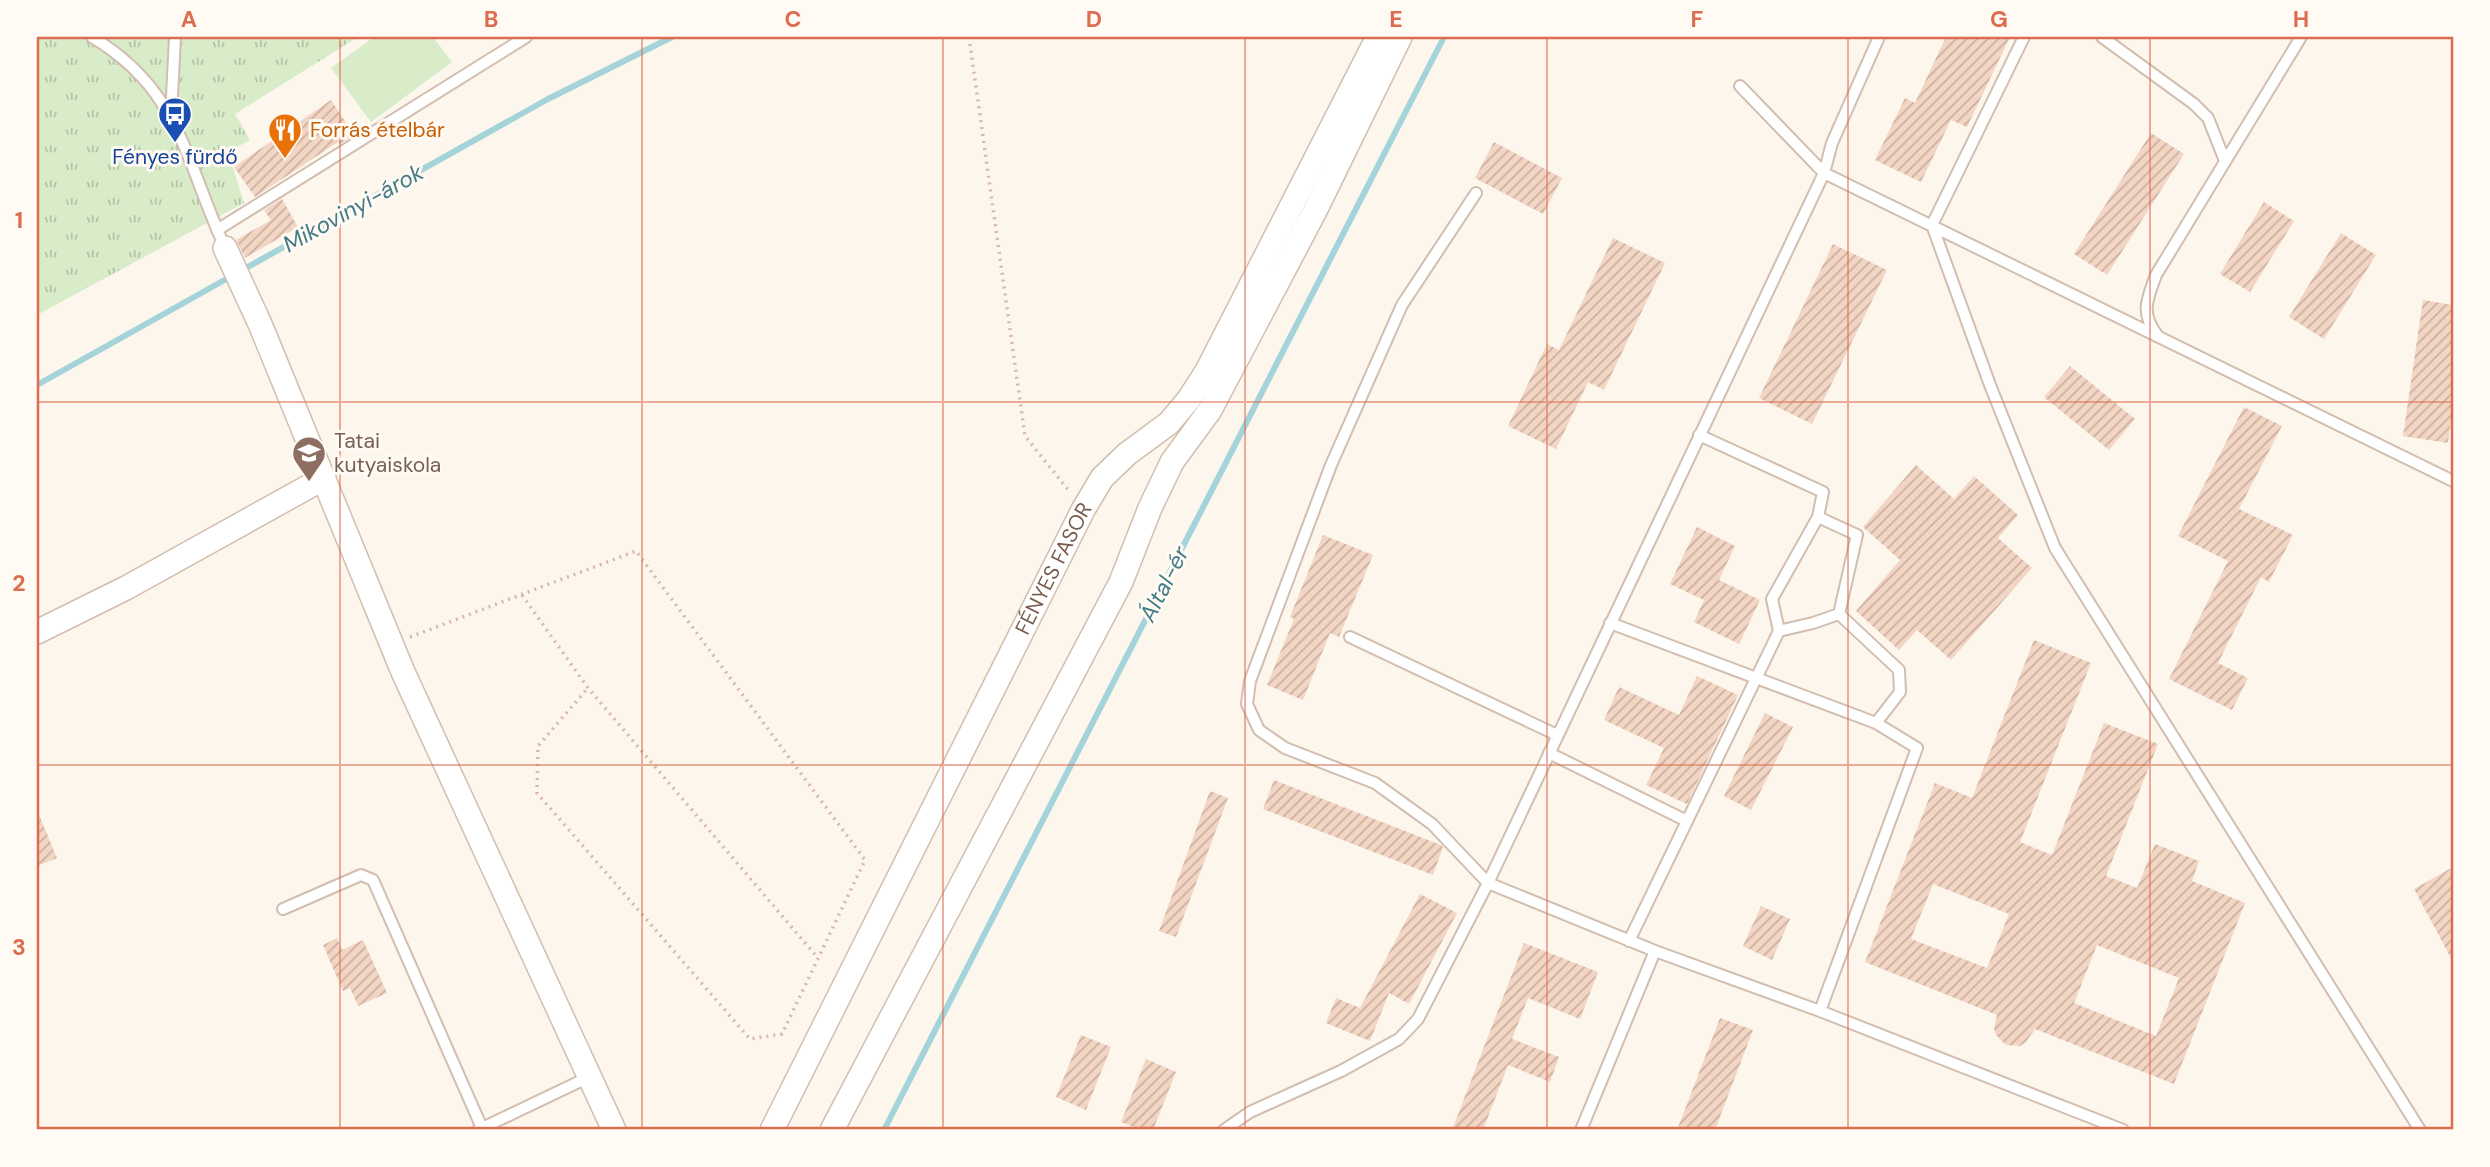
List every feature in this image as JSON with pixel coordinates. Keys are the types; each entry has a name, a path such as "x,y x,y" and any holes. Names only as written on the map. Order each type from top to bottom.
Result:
{"street":[{"name":"FÉNYES FASOR","path":"772,1130 1083,509 1102,478 1127,454 1169,423 1207,371 1378,37"},
{"path":"832,1130 1121,582 1150,508 1172,462 1210,410 1315,211 1400,37"},
{"path":"224,246 260,324 392,645 614,1130"},
{"path":"37,632 126,588 324,478"}],"lane":[{"path":"92,37 114,50 158,95 182,136 224,246 526,37"},
{"path":"171,116 174,37"},
{"path":"1224,1130 1250,1112 1341,1071 1399,1039 1418,1019 1488,883 1824,173 1832,143 1879,37"},
{"path":"2024,37 1932,225 1990,385 2055,548 2420,1130"},
{"path":"2102,37 2194,104 2208,118 2225,161"},
{"path":"2158,336 2147,322 2146,302 2156,275 2301,37"},
{"path":"1740,86 1824,173 2453,481"},
{"path":"1476,193 1402,305 1331,465 1250,681 1247,704 1259,730 1284,748 1375,783 1432,824 1488,883 1629,941 1820,1011 2123,1130"},
{"path":"1629,941 1779,631 1772,600 1818,517 1823,492 1699,435"},
{"path":"1818,517 1857,535 1839,614"},
{"path":"1779,631 1839,614"},
{"path":"1839,614 1899,670 1900,692 1876,723"},
{"path":"1610,623 1876,723 1917,748 1820,1011"},
{"path":"1350,637 1557,735"},
{"path":"1549,753 1687,821"},
{"path":"283,909 361,875 373,880 480,1129 589,1077"},
{"path":"1581,1130 1655,951"}],"path":[{"path":"969,37 1026,436 1083,509"},
{"path":"392,645 636,551 866,860 782,1034 750,1039 537,793 538,746 588,688"},
{"path":"522,595 588,688 818,958"}],"green space":[{"path":"37,37 358,37 235,114 250,140 228,152 244,203 37,315"},
{"path":"374,37 433,37 452,62 371,122 331,68"}],"building":[{"path":"1946,37 2010,37 1967,127 1951,120 1921,182 1875,160 1905,98 1915,103"},
{"path":"331,100 354,135 340,144 338,142 255,197 234,167"},
{"path":"2151,133 2184,154 2107,275 2074,254"},
{"path":"1494,142 1562,178 1543,214 1475,178"},
{"path":"282,199 298,227 245,258 236,240 271,220 264,210"},
{"path":"2264,202 2294,221 2250,292 2220,274"},
{"path":"2341,233 2376,255 2324,339 2289,317"},
{"path":"1613,238 1665,263 1604,390 1588,382 1556,449 1508,426 1547,344 1559,350"},
{"path":"1833,244 1887,270 1812,424 1759,398"},
{"path":"2423,300 2453,305 2453,404 2448,443 2403,436"},
{"path":"2070,366 2135,419 2109,450 2044,397"},
{"path":"2244,407 2282,426 2239,509 2293,535 2269,582 2261,577 2218,663 2248,678 2232,710 2169,679 2228,561 2178,536"},
{"path":"1916,465 1954,499 1974,476 2018,515 1998,538 2032,568 1951,660 1917,630 1899,650 1856,611 1900,560 1863,527"},
{"path":"1697,527 1735,546 1719,580 1760,600 1739,644 1694,622 1704,600 1670,584"},
{"path":"1323,535 1373,555 1339,637 1330,633 1303,700 1267,685 1294,619 1290,617"},
{"path":"2034,640 2091,663 2020,842 2052,855 2104,723 2158,744 2106,876 2137,888 2155,844 2199,861 2192,881 2245,903 2174,1084 2035,1029 2020,1046 2006,1045 1996,1035 1994,1028 1997,1015 1865,962 1935,783 1972,798","holes":["1933,884 2009,914 1987,968 1911,939","2097,945 2179,978 2156,1036 2074,1003"]},
{"path":"1697,676 1738,695 1687,804 1646,785 1664,748 1604,720 1619,687 1679,715"},
{"path":"1765,713 1793,727 1751,810 1724,796"},
{"path":"1274,780 1441,845 1443,847 1433,875 1263,809"},
{"path":"1210,791 1228,798 1176,937 1159,931"},
{"path":"37,810 57,858 37,866"},
{"path":"2453,867 2453,962 2414,889"},
{"path":"1420,894 1457,913 1409,1004 1389,993 1370,1041 1326,1023 1336,998 1360,1008"},
{"path":"1761,906 1790,919 1772,960 1743,946"},
{"path":"337,938 342,950 363,940 387,993 358,1006 350,988 343,991 323,945"},
{"path":"1524,943 1598,972 1580,1019 1528,998 1512,1039 1559,1057 1550,1082 1508,1065 1483,1130 1452,1130"},
{"path":"1720,1018 1753,1030 1715,1130 1677,1130"},
{"path":"1081,1035 1111,1047 1086,1110 1056,1097"},
{"path":"1146,1059 1176,1072 1153,1130 1141,1130 1121,1122"}],"waterway":[{"name":"Mikovinyi-árok","path":"37,385 548,99 672,37"},
{"name":"Által-ér","path":"884,1130 1444,37"}],"place":[{"name":"Fényes fürdő","path":"175,144"},
{"name":"Forrás ételbár","path":"285,160"},
{"name":"Tatai kutyaiskola","path":"309,483"}]}
